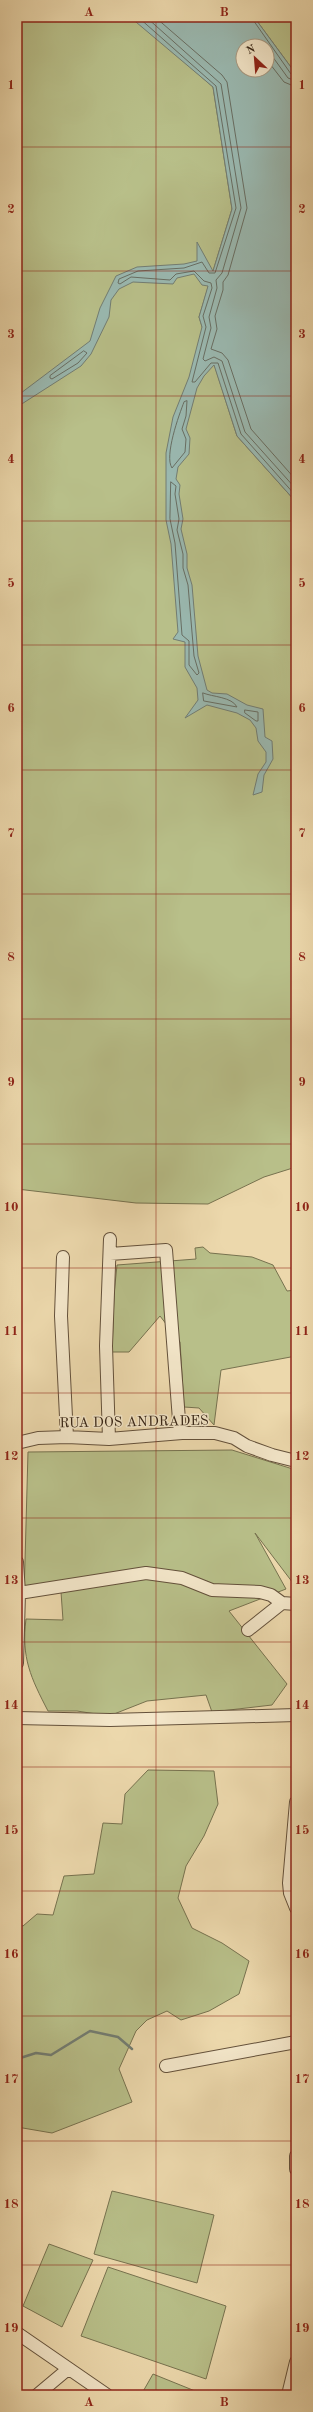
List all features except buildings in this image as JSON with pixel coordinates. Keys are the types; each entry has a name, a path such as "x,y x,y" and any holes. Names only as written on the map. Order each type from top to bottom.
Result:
{"street":[{"path":"109,1439 106,1346 110,1239"},
{"path":"110,1254 166,1250 180,1434"},
{"path":"63,1257 61,1316 67,1437"},
{"name":"RUA DOS ANDRADES","path":"17,1444 38,1438 67,1437 109,1439 214,1433 234,1438 247,1446 272,1455 296,1461"},
{"path":"17,1562 19,1593 17,1663"},
{"path":"19,1593 146,1573 182,1578 212,1590 260,1592 271,1595 282,1603 296,1604"},
{"path":"248,1630 282,1603"},
{"path":"17,1718 110,1720 296,1715"},
{"path":"296,1802 289,1883 290,1893 296,1908"},
{"path":"166,2066 296,2042"},
{"path":"296,2156 296,2169"},
{"path":"17,2333 107,2395"},
{"path":"288,2395 296,2362"},
{"path":"37,2395 68,2369"}],"green space":[{"path":"17,17 134,18 213,87 232,209 199,317 237,436 296,502 296,1167 264,1177 208,1204 136,1203 17,1189"},
{"path":"254,17 296,17 296,74 275,46 275,38 269,38"},
{"path":"203,1247 210,1253 252,1257 273,1265 287,1291 296,1290 296,1356 221,1370 214,1425 199,1408 184,1407 180,1342 160,1316 129,1352 112,1352 114,1295 117,1265 196,1259 195,1248"},
{"path":"232,1450 296,1470 296,1587 255,1533 286,1589 229,1611 287,1684 272,1705 212,1712 206,1695 147,1701 109,1716 77,1711 48,1711 32,1678 26,1657 26,1619 63,1620 61,1592 24,1598 28,1452"},
{"path":"148,1770 214,1771 218,1804 204,1836 186,1866 178,1898 192,1928 222,1943 249,1961 239,1994 209,2011 181,2020 167,2011 147,2020 136,2031 119,2069 132,2102 52,2133 17,2127 17,1925 23,1926 37,1914 53,1915 64,1876 94,1874 103,1823 122,1824 125,1794"},
{"path":"112,2191 214,2215 197,2283 94,2254"},
{"path":"49,2244 93,2260 62,2327 23,2306"},
{"path":"108,2267 226,2306 206,2379 81,2336"},
{"path":"153,2374 205,2395 141,2395"}],"water":[{"path":"130,17 254,17 269,38 235,38 235,78 275,78 275,46 296,74 296,502 237,436 214,365 204,376 197,388 186,429 190,438 189,454 178,467 176,479 180,485 179,494 183,519 181,529 187,554 187,568 192,585 198,656 207,690 212,693 227,694 247,705 263,709 265,737 272,741 273,759 264,775 262,792 253,795 258,774 266,762 266,752 258,741 256,728 250,720 237,713 207,705 185,718 198,700 197,688 185,667 185,642 173,639 178,632 171,544 166,520 166,453 173,417 189,377 202,327 199,317 208,286 202,285 194,274 177,278 173,284 133,282 119,289 111,300 109,317 91,354 81,366 17,407 17,396 90,341 100,308 116,276 137,267 184,264 197,261 197,242 213,271 232,209 213,87"}],"waterway":[{"path":"17,2059 36,2053 51,2055 90,2031 118,2037 132,2049"}]}
